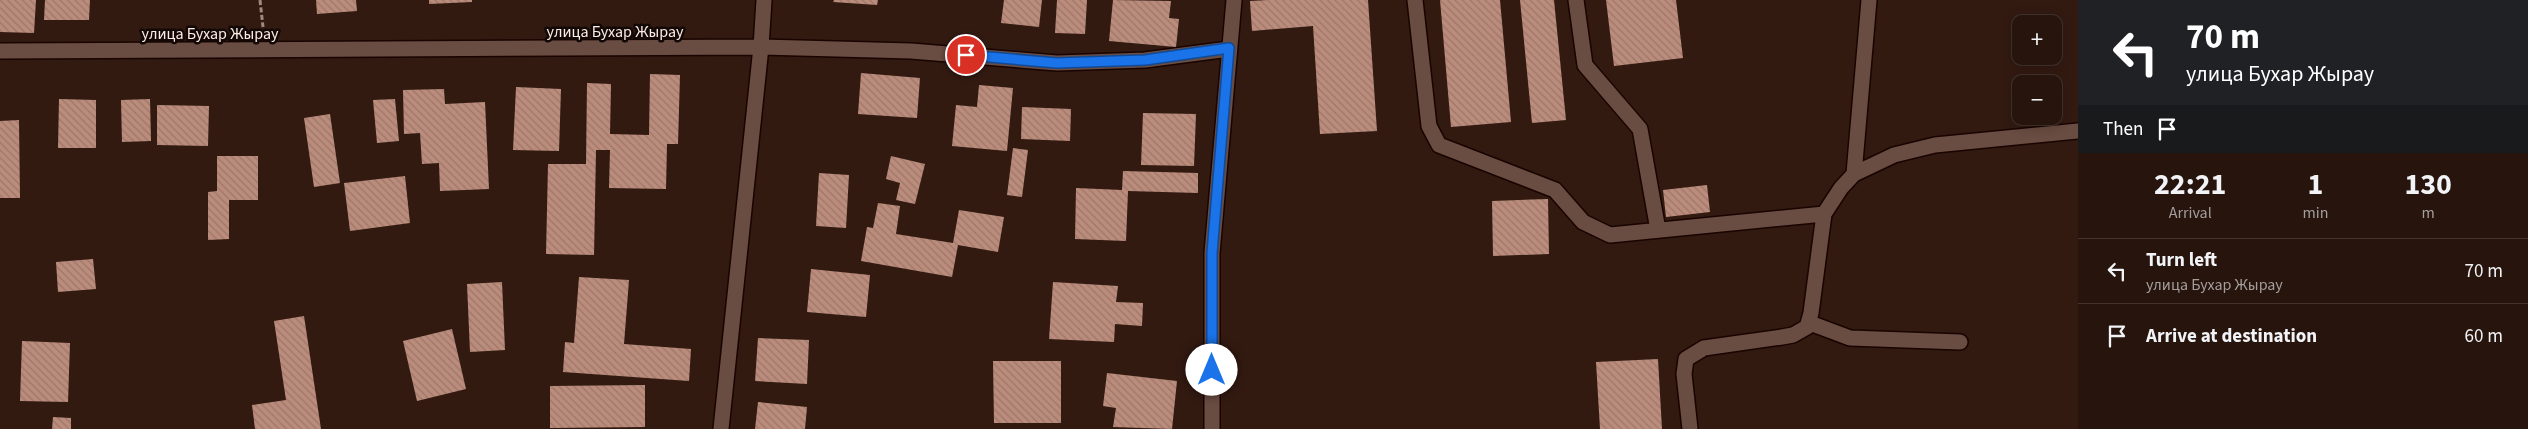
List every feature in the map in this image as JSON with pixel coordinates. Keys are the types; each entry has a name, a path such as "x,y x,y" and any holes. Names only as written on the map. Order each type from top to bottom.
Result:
{"street":[{"path":"721,429 761,48 764,0"},
{"path":"1212,429 1212,253 1234,0"},
{"path":"1415,0 1429,126 1438,145 1555,190 1583,222 1610,235 1824,214"},
{"path":"1576,0 1585,65 1640,129 1658,230"},
{"path":"1854,174 1869,0"},
{"name":"улица Бухар Жырау","path":"0,51 761,48 911,51 1057,63 1145,60 1229,48"},
{"path":"1690,429 1684,374 1686,359 1704,348 1793,335 1804,330 1810,323 1824,214 1841,188 1854,174 1894,155 1935,145 2078,131"},
{"path":"1810,323 1850,338 1960,342"}],"building":[{"path":"0,0 36,0 34,33 0,32"},
{"path":"45,0 90,0 89,20 44,20"},
{"path":"316,0 356,0 357,11 317,14"},
{"path":"429,0 472,0 472,2 429,4"},
{"path":"834,0 878,0 877,5 833,2"},
{"path":"1004,0 1042,0 1039,27 1001,23"},
{"path":"1057,0 1087,0 1085,34 1055,33"},
{"path":"1113,0 1171,1 1169,18 1179,19 1176,47 1109,41"},
{"path":"1368,0 1377,131 1320,134 1313,26 1252,31 1250,1"},
{"path":"1440,0 1500,0 1511,122 1451,127"},
{"path":"1520,0 1554,0 1566,120 1532,123"},
{"path":"1606,0 1676,0 1683,58 1614,66"},
{"path":"861,73 920,78 917,118 858,114"},
{"path":"650,74 680,75 678,144 667,144 666,189 609,188 610,150 596,150 594,255 546,254 548,164 586,164 587,83 611,84 610,134 649,135"},
{"path":"979,85 1013,88 1007,151 952,146 956,105 977,107"},
{"path":"516,87 561,89 559,151 513,150"},
{"path":"444,89 445,104 485,102 489,189 440,191 439,163 422,164 420,133 404,134 403,90"},
{"path":"59,99 96,100 96,148 58,148"},
{"path":"150,99 151,141 122,142 121,100"},
{"path":"395,99 399,141 377,143 373,100"},
{"path":"157,105 209,106 208,146 157,145"},
{"path":"1022,107 1071,109 1070,141 1021,139"},
{"path":"1143,113 1196,114 1194,166 1141,165"},
{"path":"330,114 340,183 314,187 304,118"},
{"path":"19,120 20,198 0,198 0,121"},
{"path":"1013,148 1028,150 1022,197 1007,195"},
{"path":"217,156 258,156 258,200 229,200 229,239 208,240 208,192 217,191"},
{"path":"891,156 925,164 915,204 896,200 900,183 886,179"},
{"path":"1123,171 1198,173 1198,193 1128,191 1126,241 1075,239 1076,188 1122,190"},
{"path":"819,173 849,175 846,228 816,226"},
{"path":"405,176 410,223 350,231 344,183"},
{"path":"1707,185 1710,212 1666,217 1663,190"},
{"path":"1548,199 1549,254 1493,256 1492,201"},
{"path":"878,203 900,206 896,234 953,243 959,210 1004,217 998,252 958,245 952,277 861,261 867,227 873,228"},
{"path":"93,259 96,289 58,292 56,262"},
{"path":"811,269 870,275 866,317 807,312"},
{"path":"579,277 629,280 624,344 691,349 689,381 563,372 565,342 574,343"},
{"path":"502,282 505,350 470,352 467,284"},
{"path":"1053,282 1118,286 1116,302 1143,303 1142,326 1115,324 1114,342 1049,339"},
{"path":"304,316 321,429 255,429 252,405 286,400 274,321"},
{"path":"452,329 466,389 417,401 403,341"},
{"path":"758,338 809,340 807,384 755,381"},
{"path":"22,341 70,343 68,402 20,401"},
{"path":"1658,359 1662,429 1600,429 1596,362"},
{"path":"993,361 1061,361 1061,423 994,423"},
{"path":"1107,373 1177,381 1172,429 1113,427 1116,408 1103,406"},
{"path":"645,385 645,427 550,428 550,386"},
{"path":"758,402 807,407 805,429 755,429"},
{"path":"53,417 71,418 71,429 52,429"}],"route":[{"path":"966,55 1057,63 1145,60 1229,48 1212,253 1212,370"}]}
